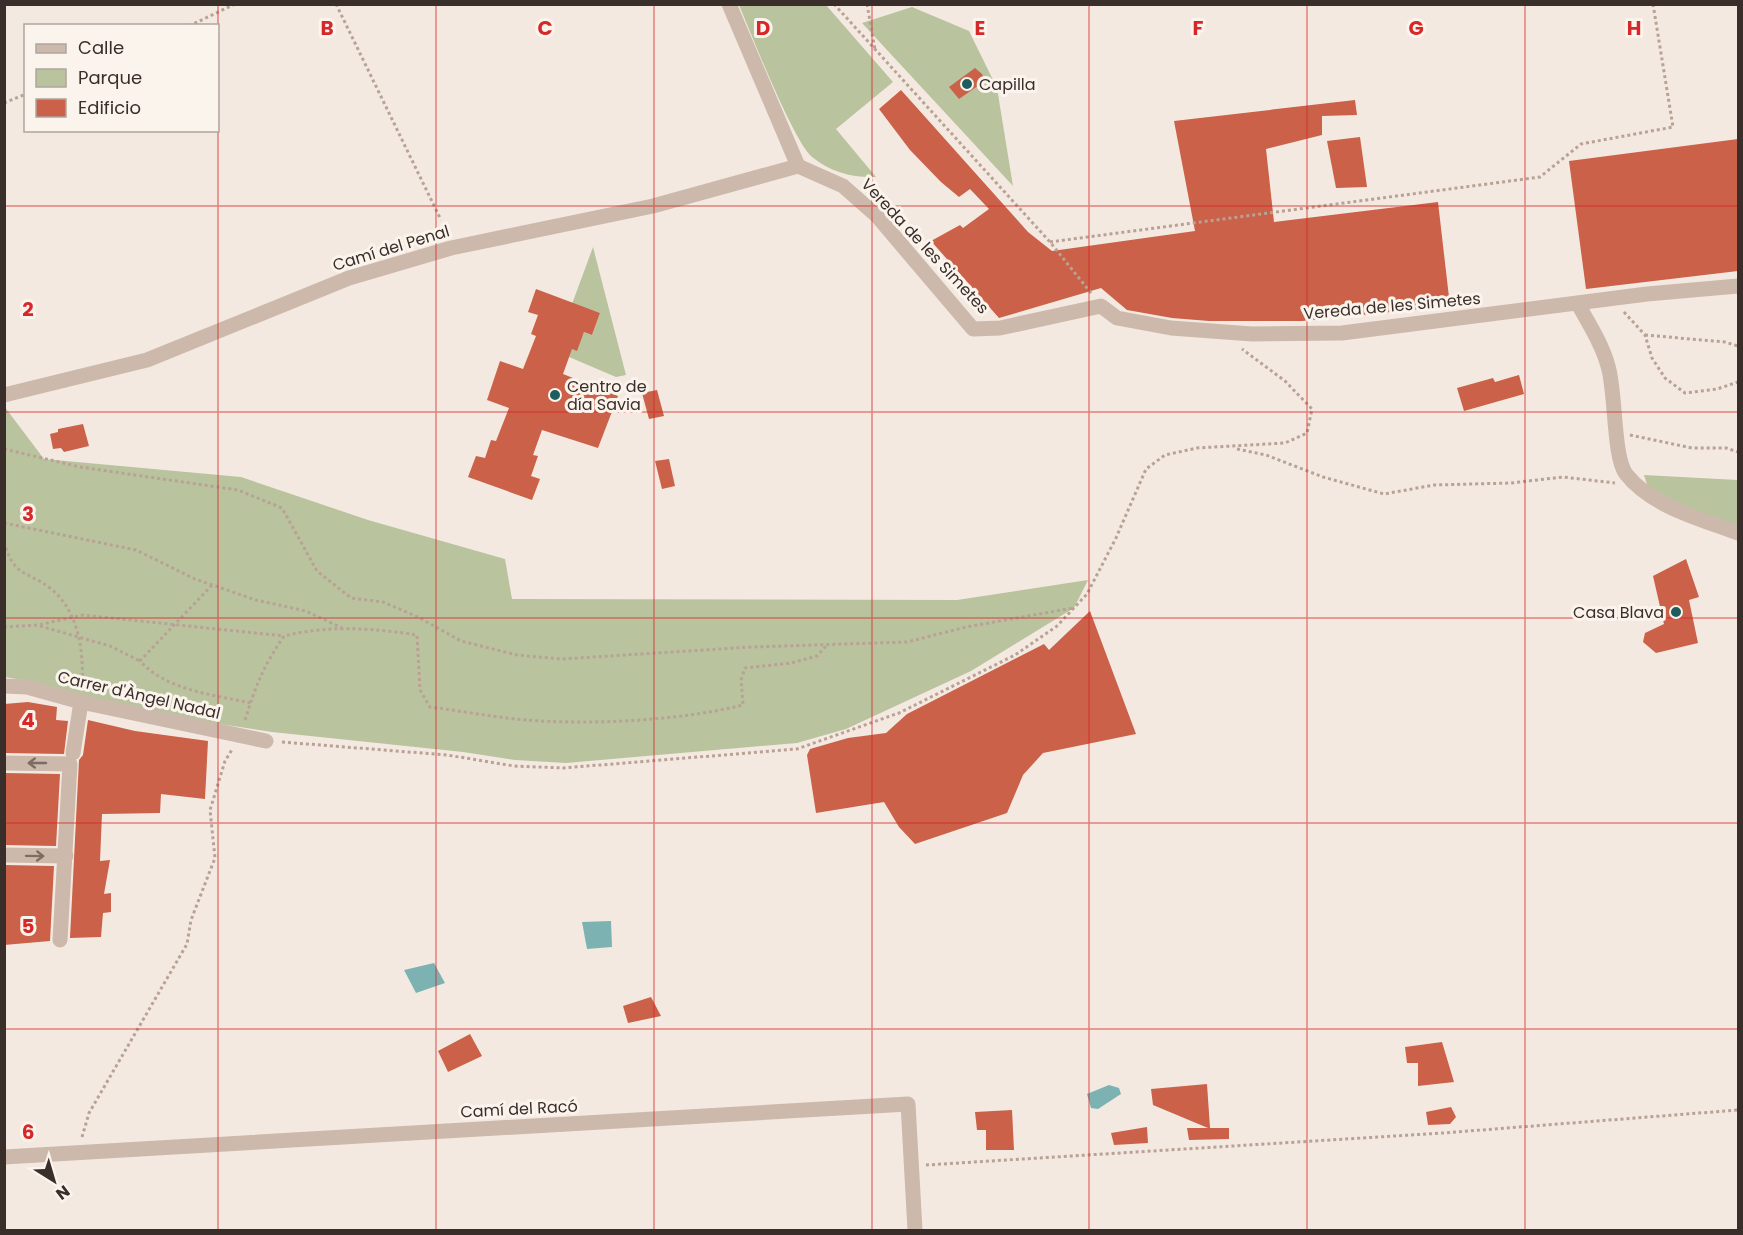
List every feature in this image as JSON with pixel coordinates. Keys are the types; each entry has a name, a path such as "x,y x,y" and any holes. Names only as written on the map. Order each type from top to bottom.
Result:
{"street":[{"path":"729,4 798,166"},
{"name":"Vereda de les Simetes","path":"798,166 843,186 877,216 973,329 1000,328 1101,306 1117,318 1172,328 1219,332 1342,333 1613,299 1738,286"},
{"name":"Camí del Penal","path":"4,395 147,360 349,278 451,248 653,206 798,166"},
{"path":"1578,304 1608,365 1616,400 1617,448 1625,472 1650,494 1686,514 1738,533"},
{"name":"Carrer d'Àngel Nadal","path":"4,686 27,687 81,702 266,741"},
{"path":"60,940 72,758 81,702"},
{"path":"4,763 72,758"},
{"path":"4,855 66,856"},
{"name":"Camí del Racó","path":"4,1157 908,1104 915,1230"}],"path":[{"path":"193,24 235,4"},
{"path":"336,4 441,220"},
{"path":"834,4 875,52 1050,242 1101,306"},
{"path":"867,4 875,52"},
{"path":"1050,242 1540,177 1581,144 1673,127 1653,4"},
{"path":"4,103 24,95"},
{"path":"1613,299 1645,334 1652,358 1665,378 1685,393 1717,389 1738,382"},
{"path":"266,741 447,755 514,766 563,768 797,748 899,713 1015,655 1057,626 1087,594 1116,538 1146,469 1165,455 1197,448 1232,448 1285,443 1306,433 1312,409 1285,381 1219,332"},
{"path":"1645,334 1725,342 1738,346"},
{"path":"1617,432 1692,448 1726,448 1738,452"},
{"path":"1232,448 1266,455 1323,477 1384,494 1434,485 1511,483 1563,477 1623,486"},
{"path":"4,449 80,467 238,490 282,508 317,571 351,598 383,602 418,617 461,641 516,655 561,659 752,647 907,642 966,627 1074,608"},
{"path":"4,523 136,550 212,585 256,600 306,611 342,629"},
{"path":"5,544 16,569 51,589 65,606 71,618 83,654 81,702"},
{"path":"140,661 212,585"},
{"path":"4,627 38,625 83,615 284,636 312,629 386,630 417,635 420,690 430,707 525,720 595,720 703,715 743,705 741,680 744,668 791,663 818,656 827,645"},
{"path":"38,625 79,639 110,646 140,661 154,676 182,688 250,703"},
{"path":"77,1153 89,1113 187,944 191,921 215,858 210,810 225,760 241,735 250,703 266,662 284,636"},
{"path":"913,1166 1443,1133 1738,1110"}],"green space":[{"path":"739,5 826,5 893,82 836,129 876,177 850,175 834,170 812,157 804,147 762,61"},
{"path":"912,7 969,31 997,88 1013,186 862,23"},
{"path":"593,247 626,375 616,377 569,357 571,349 576,350 584,332 592,335 600,313 572,304"},
{"path":"4,406 44,459 241,477 368,520 505,559 512,599 957,600 1088,580 1074,608 971,671 846,729 797,743 566,763 515,760 463,752 272,732 96,705 28,681 5,677"},
{"path":"1644,475 1738,480 1738,529 1650,494"}],"water":[{"path":"611,921 612,947 587,949 582,922"},
{"path":"434,963 445,983 416,993 404,970"},
{"path":"1109,1085 1119,1088 1121,1094 1098,1109 1091,1108 1087,1094"}],"building":[{"name":"Capilla","path":"975,68 982,74 985,81 959,99 949,87"},
{"path":"901,90 1028,232 1052,251 1195,231 1174,121 1355,100 1357,115 1322,116 1322,135 1266,149 1274,222 1438,202 1450,306 1302,321 1209,321 1172,318 1127,310 1101,288 999,318 931,241 960,225 963,228 989,209 970,189 959,197 941,182 910,150 879,109"},
{"path":"1360,137 1367,187 1336,188 1327,141"},
{"path":"1738,139 1738,271 1586,289 1569,161"},
{"path":"536,289 600,313 592,335 584,332 577,351 572,349 563,374 618,396 598,448 542,430 533,455 538,456 531,476 540,479 532,500 468,477 476,456 485,458 491,440 496,441 509,408 487,400 500,361 523,369 536,336 531,334 538,315 528,312"},
{"path":"1519,375 1524,394 1464,411 1457,388 1493,378 1495,382"},
{"path":"657,390 664,416 649,419 642,393"},
{"path":"83,424 89,446 64,452 61,448 53,449 50,434 58,432 58,429"},
{"path":"669,459 675,486 662,489 655,461"},
{"name":"Casa Blava","path":"1686,559 1699,597 1689,600 1698,643 1656,653 1643,642 1645,633 1664,624 1653,576"},
{"path":"1090,611 1136,734 1043,753 1023,775 1007,813 915,844 899,827 884,802 816,813 807,755 810,749 848,738 886,733 907,714 1044,644 1049,650"},
{"path":"28,702 57,707 56,720 68,721 64,754 4,753 4,704"},
{"path":"88,720 135,731 208,741 205,799 161,794 160,813 102,814 100,861 110,860 104,894 111,893 111,912 103,913 101,937 70,938 79,760 83,755"},
{"path":"4,773 60,774 56,846 4,845"},
{"path":"4,865 54,866 50,941 4,945"},
{"path":"651,997 661,1016 628,1023 623,1006"},
{"path":"470,1034 482,1056 448,1072 438,1051"},
{"path":"1442,1042 1454,1082 1418,1086 1418,1063 1407,1063 1405,1047"},
{"path":"1207,1084 1210,1128 1229,1128 1229,1139 1189,1140 1187,1128 1208,1128 1153,1105 1151,1089"},
{"path":"1451,1107 1456,1117 1450,1124 1428,1125 1426,1112"},
{"path":"1012,1110 1014,1150 986,1150 986,1130 977,1130 975,1112"},
{"path":"1147,1127 1148,1143 1114,1145 1111,1133"}],"place":[{"name":"Capilla","path":"967,84"},
{"name":"Centro de día Savia","path":"555,395"},
{"name":"Casa Blava","path":"1676,612"}]}
